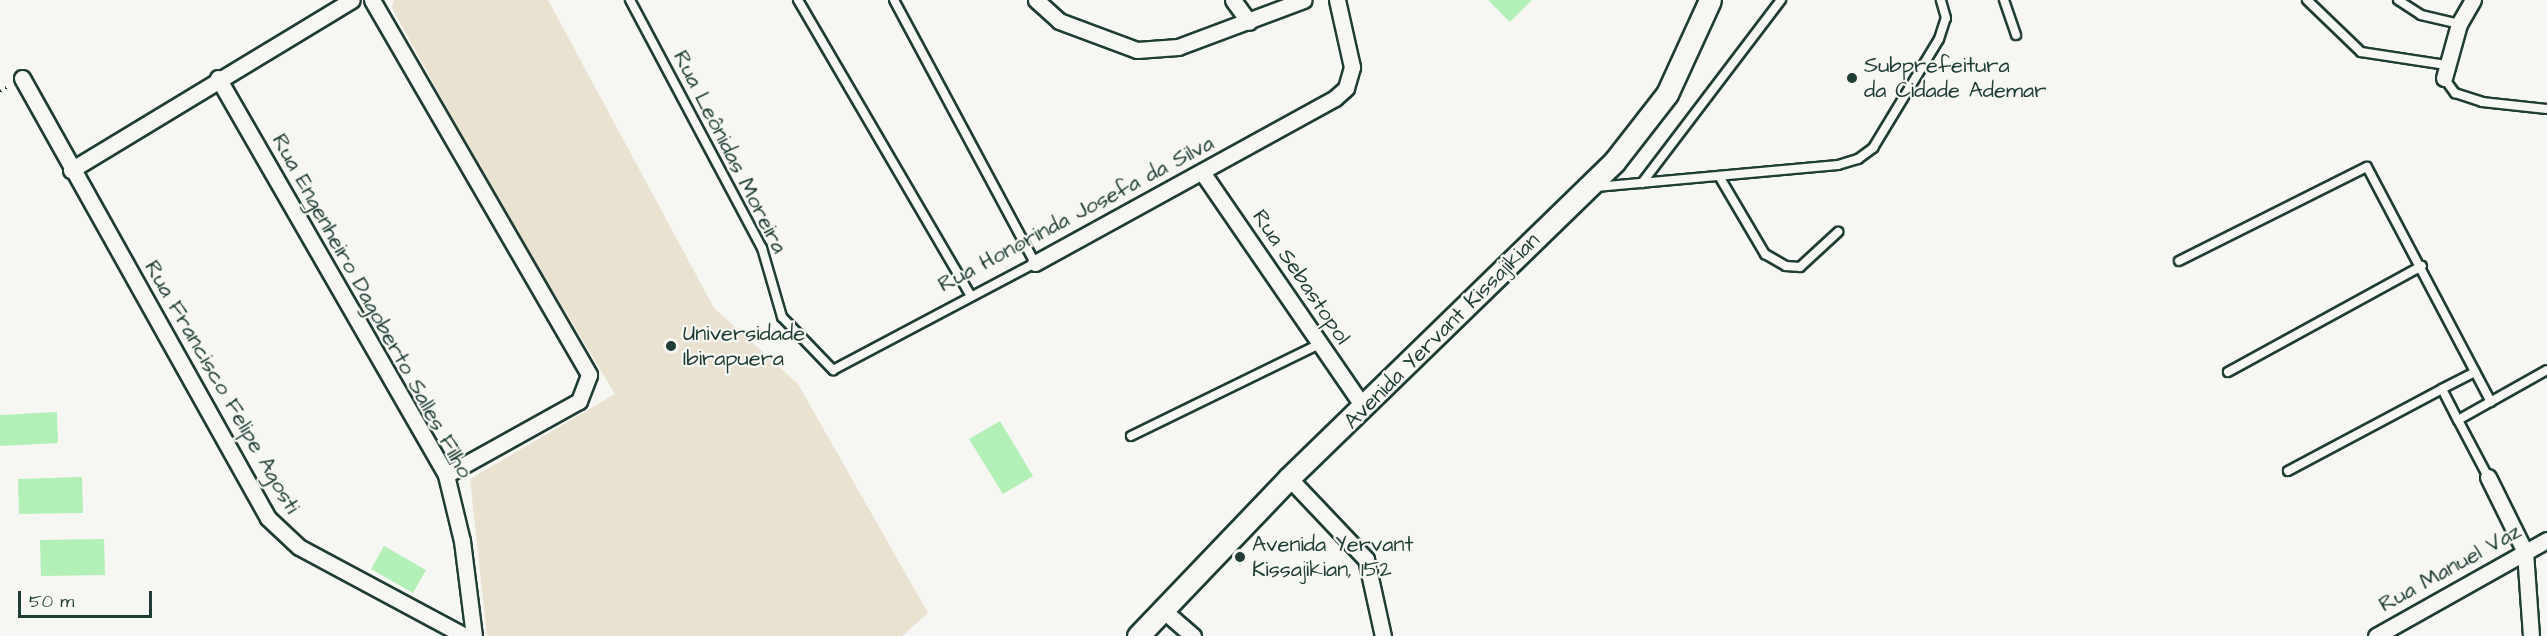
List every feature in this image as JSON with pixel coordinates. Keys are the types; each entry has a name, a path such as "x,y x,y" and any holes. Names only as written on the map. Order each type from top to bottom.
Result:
{"main road":[{"name":"Avenida Yervant Kissajikian","path":"1138,636 1289,478 1364,408 1588,188 1667,94 1710,0"}],"street":[{"path":"71,170 218,78 352,0"},
{"path":"372,0 589,375 579,402 446,476"},
{"path":"1036,0 1059,21 1137,50 1178,47 1304,0"},
{"path":"1233,0 1249,22"},
{"name":"Rua Honorinda Josefa da Silva","path":"1035,263 1335,98 1346,88 1352,67 1337,0"},
{"path":"2445,72 2459,24 2473,0"},
{"name":"Rua Francisco Felipe Agosti","path":"22,78 71,170 280,532 465,636"},
{"name":"Rua Engenheiro Dagoberto Salles Filho","path":"218,78 446,476 462,541 474,636"},
{"name":"Rua Sebastopol","path":"1202,172 1364,408"},
{"path":"2488,477 2525,552 2531,633 2547,630"},
{"path":"1289,478 1366,559 1383,636"},
{"name":"Rua Manuel Vaz","path":"2376,636 2547,540"},
{"path":"1163,610 1193,636"}],"lane":[{"name":"Rua Leônidas Moreira","path":"630,0 762,248 782,317 825,366 838,369"},
{"path":"798,0 971,296"},
{"path":"894,0 1035,263"},
{"path":"1642,183 1781,0"},
{"path":"1588,188 1838,165 1873,148 1939,39 1946,18 1941,0"},
{"path":"2004,0 2016,35"},
{"path":"2307,0 2361,52 2445,72 2455,93 2482,102 2547,110"},
{"path":"2398,0 2421,15 2459,24"},
{"path":"2179,261 2363,166 2422,266 2491,402"},
{"path":"1719,176 1765,254 1786,266 1800,267 1838,232"},
{"name":"Rua Honorinda Josefa da Silva","path":"838,369 1035,263"},
{"path":"2228,372 2422,266"},
{"path":"1131,436 1320,344"},
{"path":"2458,420 2547,370"},
{"path":"2288,471 2475,372"},
{"path":"2442,389 2488,477"}],"shaded area":[{"name":"Universidade Ibirapuera","path":"394,0 548,0 714,308 798,384 928,613 902,636 487,636 470,479 615,394 491,188 392,8"}],"green space":[{"path":"1488,0 1532,0 1510,22"},
{"path":"57,412 58,443 0,446 0,415"},
{"path":"1000,421 1033,476 1003,494 969,439"},
{"path":"82,477 83,513 19,514 18,479"},
{"path":"104,539 105,575 41,576 40,540"},
{"path":"384,546 426,570 413,593 371,569"}],"place":[{"name":"Subprefeitura da Cidade Ademar","path":"1852,78"},
{"name":"Universidade Ibirapuera","path":"671,346"},
{"name":"Avenida Yervant Kissajikian, 152","path":"1240,557"}]}
